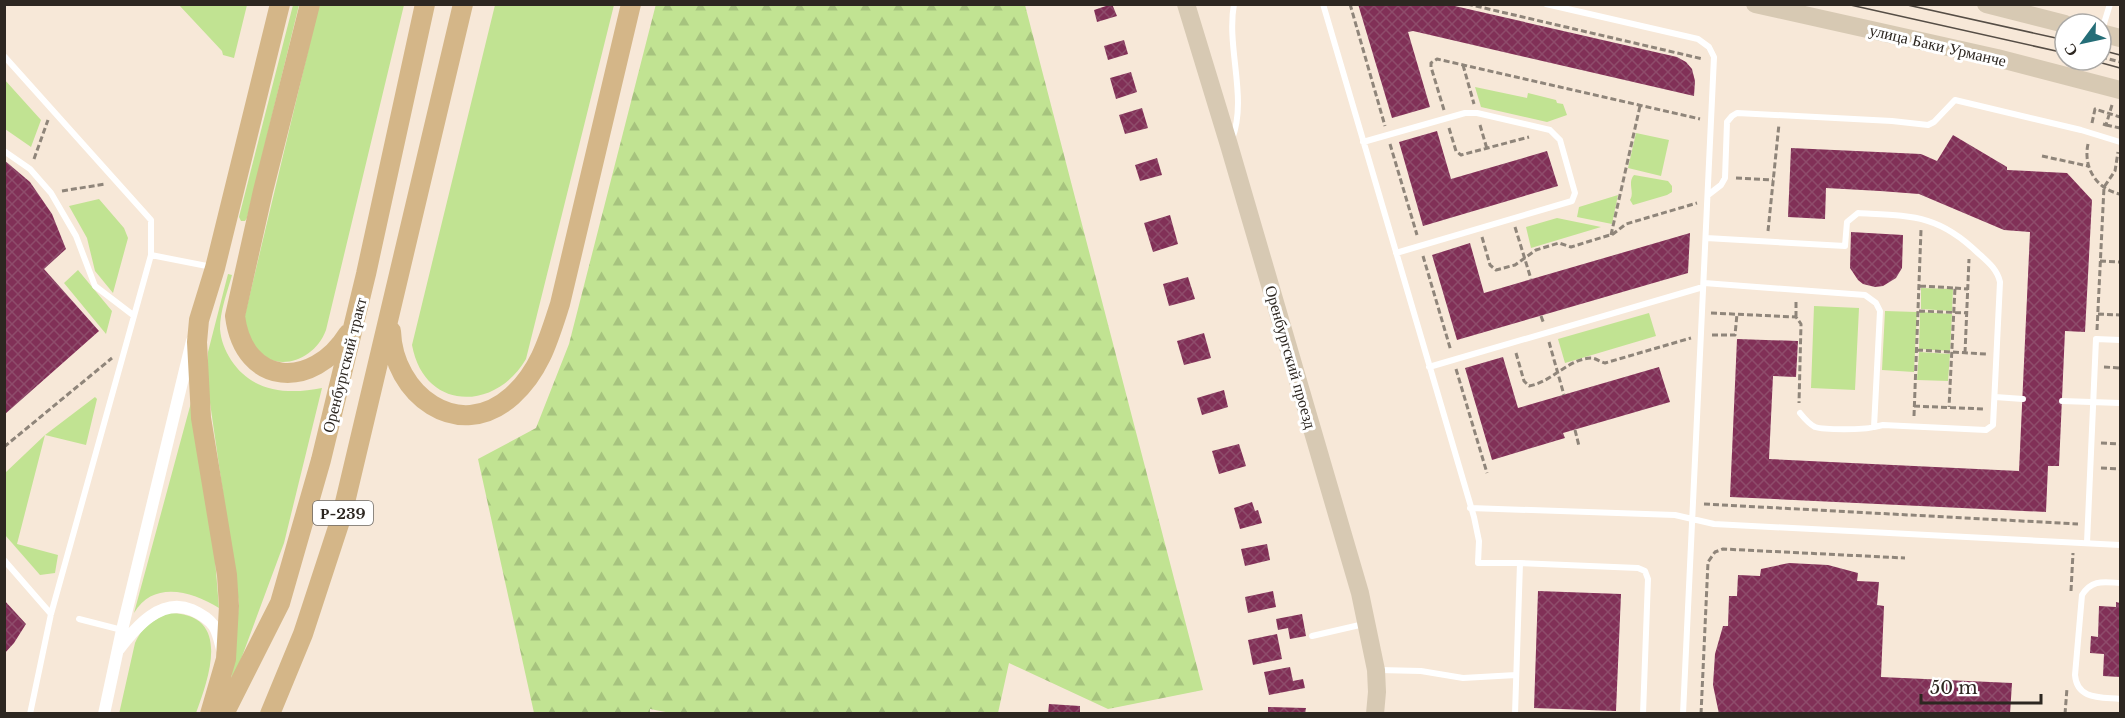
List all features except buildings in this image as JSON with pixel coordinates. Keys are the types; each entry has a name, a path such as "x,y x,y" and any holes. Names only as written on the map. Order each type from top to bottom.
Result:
{"main road":[{"path":"310,4 241,287 235,316 237,332 250,357 262,367 275,373 288,374 314,367 327,360 339,349 354,324"},
{"name":"Оренбургский тракт","path":"224,714 280,603 321,460 354,324 425,4"},
{"name":"Оренбургский тракт","path":"270,714 303,634 342,515 463,4"},
{"path":"393,305 391,334 398,366 407,383 431,407 449,413 466,415 481,413 510,398 532,373 545,349 560,304 631,4"},
{"name":"Оренбургский проезд","path":"1186,4 1368,624 1376,670 1375,714"},
{"path":"1194,32 1200,4"},
{"name":"улица Баки Урманче","path":"1755,4 1997,58 2121,90"},
{"path":"1986,4 2053,21"},
{"path":"210,714 226,659 229,595 201,418 197,342 200,320 215,268 275,10"}],"street":[{"path":"104,714 188,357 200,320"},
{"path":"117,652 134,631 152,615 169,607 185,607 203,615 215,628 226,659"}],"lane":[{"path":"1229,145 1238,110 1231,29 1234,4"},
{"path":"1323,4 1470,508 1479,541 1478,562 1638,568 1645,571 1648,579 1643,714"},
{"path":"1546,4 1702,41 1712,51 1714,61 1683,714"},
{"path":"4,56 151,220 151,255 51,614 30,714"},
{"path":"1708,195 1721,185 1725,178 1728,122 1737,113 1892,120 1928,125 1934,122 1955,100 2081,130 2121,142"},
{"path":"1363,142 1465,112 1551,130 1560,140 1575,196 1569,203 1396,253"},
{"path":"4,151 30,169 51,193 76,236 95,286 133,315"},
{"path":"1706,238 1848,246 1847,222 1858,213 1920,218 1957,234 1993,267 1999,277 1993,425 1986,430 1883,425 1865,430 1817,427 1800,413"},
{"path":"151,255 215,268"},
{"path":"1429,367 1703,285 1865,295 1871,298 1878,307 1874,427"},
{"path":"2087,543 2096,339 2121,340"},
{"path":"1995,397 2023,399"},
{"path":"2062,401 2121,404"},
{"path":"1470,508 1675,515 1714,524 2121,544"},
{"path":"4,560 51,614"},
{"path":"1515,714 1520,563"},
{"path":"2121,583 2096,582 2090,585 2082,595 2075,675 2078,686 2086,695 2121,699"},
{"path":"79,619 122,630"},
{"path":"1312,636 1368,624"},
{"path":"1376,670 1421,671 1463,678 1516,675"}],"path":[{"path":"1467,4 1714,61"},
{"path":"1551,130 1463,156 1459,155 1431,63 1437,59 1700,119"},
{"path":"1611,235 1640,106"},
{"path":"2093,122 2095,109 2121,117"},
{"path":"30,169 52,110"},
{"path":"1767,242 1780,115"},
{"path":"2106,125 2121,128"},
{"path":"2088,143 2088,166 2095,179 2104,187 2121,194"},
{"path":"2096,339 2104,187 2115,171 2118,151"},
{"path":"2042,156 2088,166"},
{"path":"2115,171 2121,176"},
{"path":"1725,178 1773,180"},
{"path":"51,193 117,182"},
{"path":"1480,229 1490,265 1498,269 1515,265 1536,250 1557,244 1571,247 1611,235 1626,224 1692,205"},
{"path":"1913,426 1922,240 1920,218"},
{"path":"1513,219 1531,279"},
{"path":"1965,353 1970,245"},
{"path":"2100,261 2121,262"},
{"path":"1920,286 1968,289"},
{"path":"1949,407 1955,288"},
{"path":"1797,290 1796,317 1801,324 1798,393 1800,413"},
{"path":"1919,311 1967,313"},
{"path":"1702,312 1796,317"},
{"path":"1701,335 1734,336 1737,314"},
{"path":"2098,314 2121,315"},
{"path":"1513,342 1526,384 1532,385 1544,382 1574,363 1591,358 1605,363 1687,339"},
{"path":"4,447 125,347"},
{"path":"1917,350 1997,354"},
{"path":"2095,366 2121,368"},
{"path":"1558,373 1564,395"},
{"path":"1914,406 1994,410"},
{"path":"1575,430 1580,446"},
{"path":"2092,443 2121,444"},
{"path":"2090,468 2121,469"},
{"path":"1693,503 2088,525"},
{"path":"1701,714 1708,562 1714,552 1723,549 1905,558"}],"green space":[{"path":"656,4 1025,5 1203,690 1108,709 1009,663 998,713 676,714 650,709 650,714 534,713 478,459 536,428 569,344"},
{"path":"179,5 247,5 234,58 223,55 222,51"},
{"path":"293,5 299,5 247,218 241,221 239,217"},
{"path":"319,5 404,5 326,330 312,351 291,361 280,362 259,353 250,340 244,319"},
{"path":"495,5 614,5 526,359 513,376 497,388 479,395 462,397 445,392 431,382 419,367 412,345"},
{"path":"4,79 41,120 31,147 5,129"},
{"path":"1475,87 1527,98 1528,93 1556,100 1557,103 1563,104 1567,115 1547,122 1481,107"},
{"path":"1636,133 1669,140 1661,176 1628,168"},
{"path":"1634,175 1668,181 1672,186 1672,192 1633,205 1630,200 1631,181"},
{"path":"1618,195 1612,224 1577,217 1579,207"},
{"path":"99,199 124,228 128,238 113,293 95,271 87,238 69,206"},
{"path":"1557,218 1601,227 1531,248 1526,227"},
{"path":"78,270 112,311 106,334 64,283"},
{"path":"228,274 232,275 222,309 221,333 227,353 240,371 249,379 271,389 296,391 322,388 284,543 230,689 239,604 208,389 208,352"},
{"path":"1921,288 1953,289 1952,311 1921,309"},
{"path":"1814,306 1859,308 1855,390 1811,388"},
{"path":"1885,311 1917,312 1914,372 1882,370"},
{"path":"1920,312 1952,314 1950,351 1919,349"},
{"path":"1649,313 1656,336 1565,363 1558,339"},
{"path":"1919,352 1950,354 1948,381 1917,380"},
{"path":"95,397 97,399 86,445 45,435"},
{"path":"192,399 214,547 219,608 185,593 162,592 142,603 134,613"},
{"path":"45,435 17,544 58,555 55,573 40,575 5,535 5,473"},
{"path":"167,613 187,615 201,623 208,634 211,648 210,664 196,713 119,714 135,643 148,625"}],"tram line":[{"path":"1846,4 2053,50"},
{"path":"1903,4 2053,37"},
{"path":"2113,53 2120,55"},
{"path":"2113,66 2120,68"}]}
